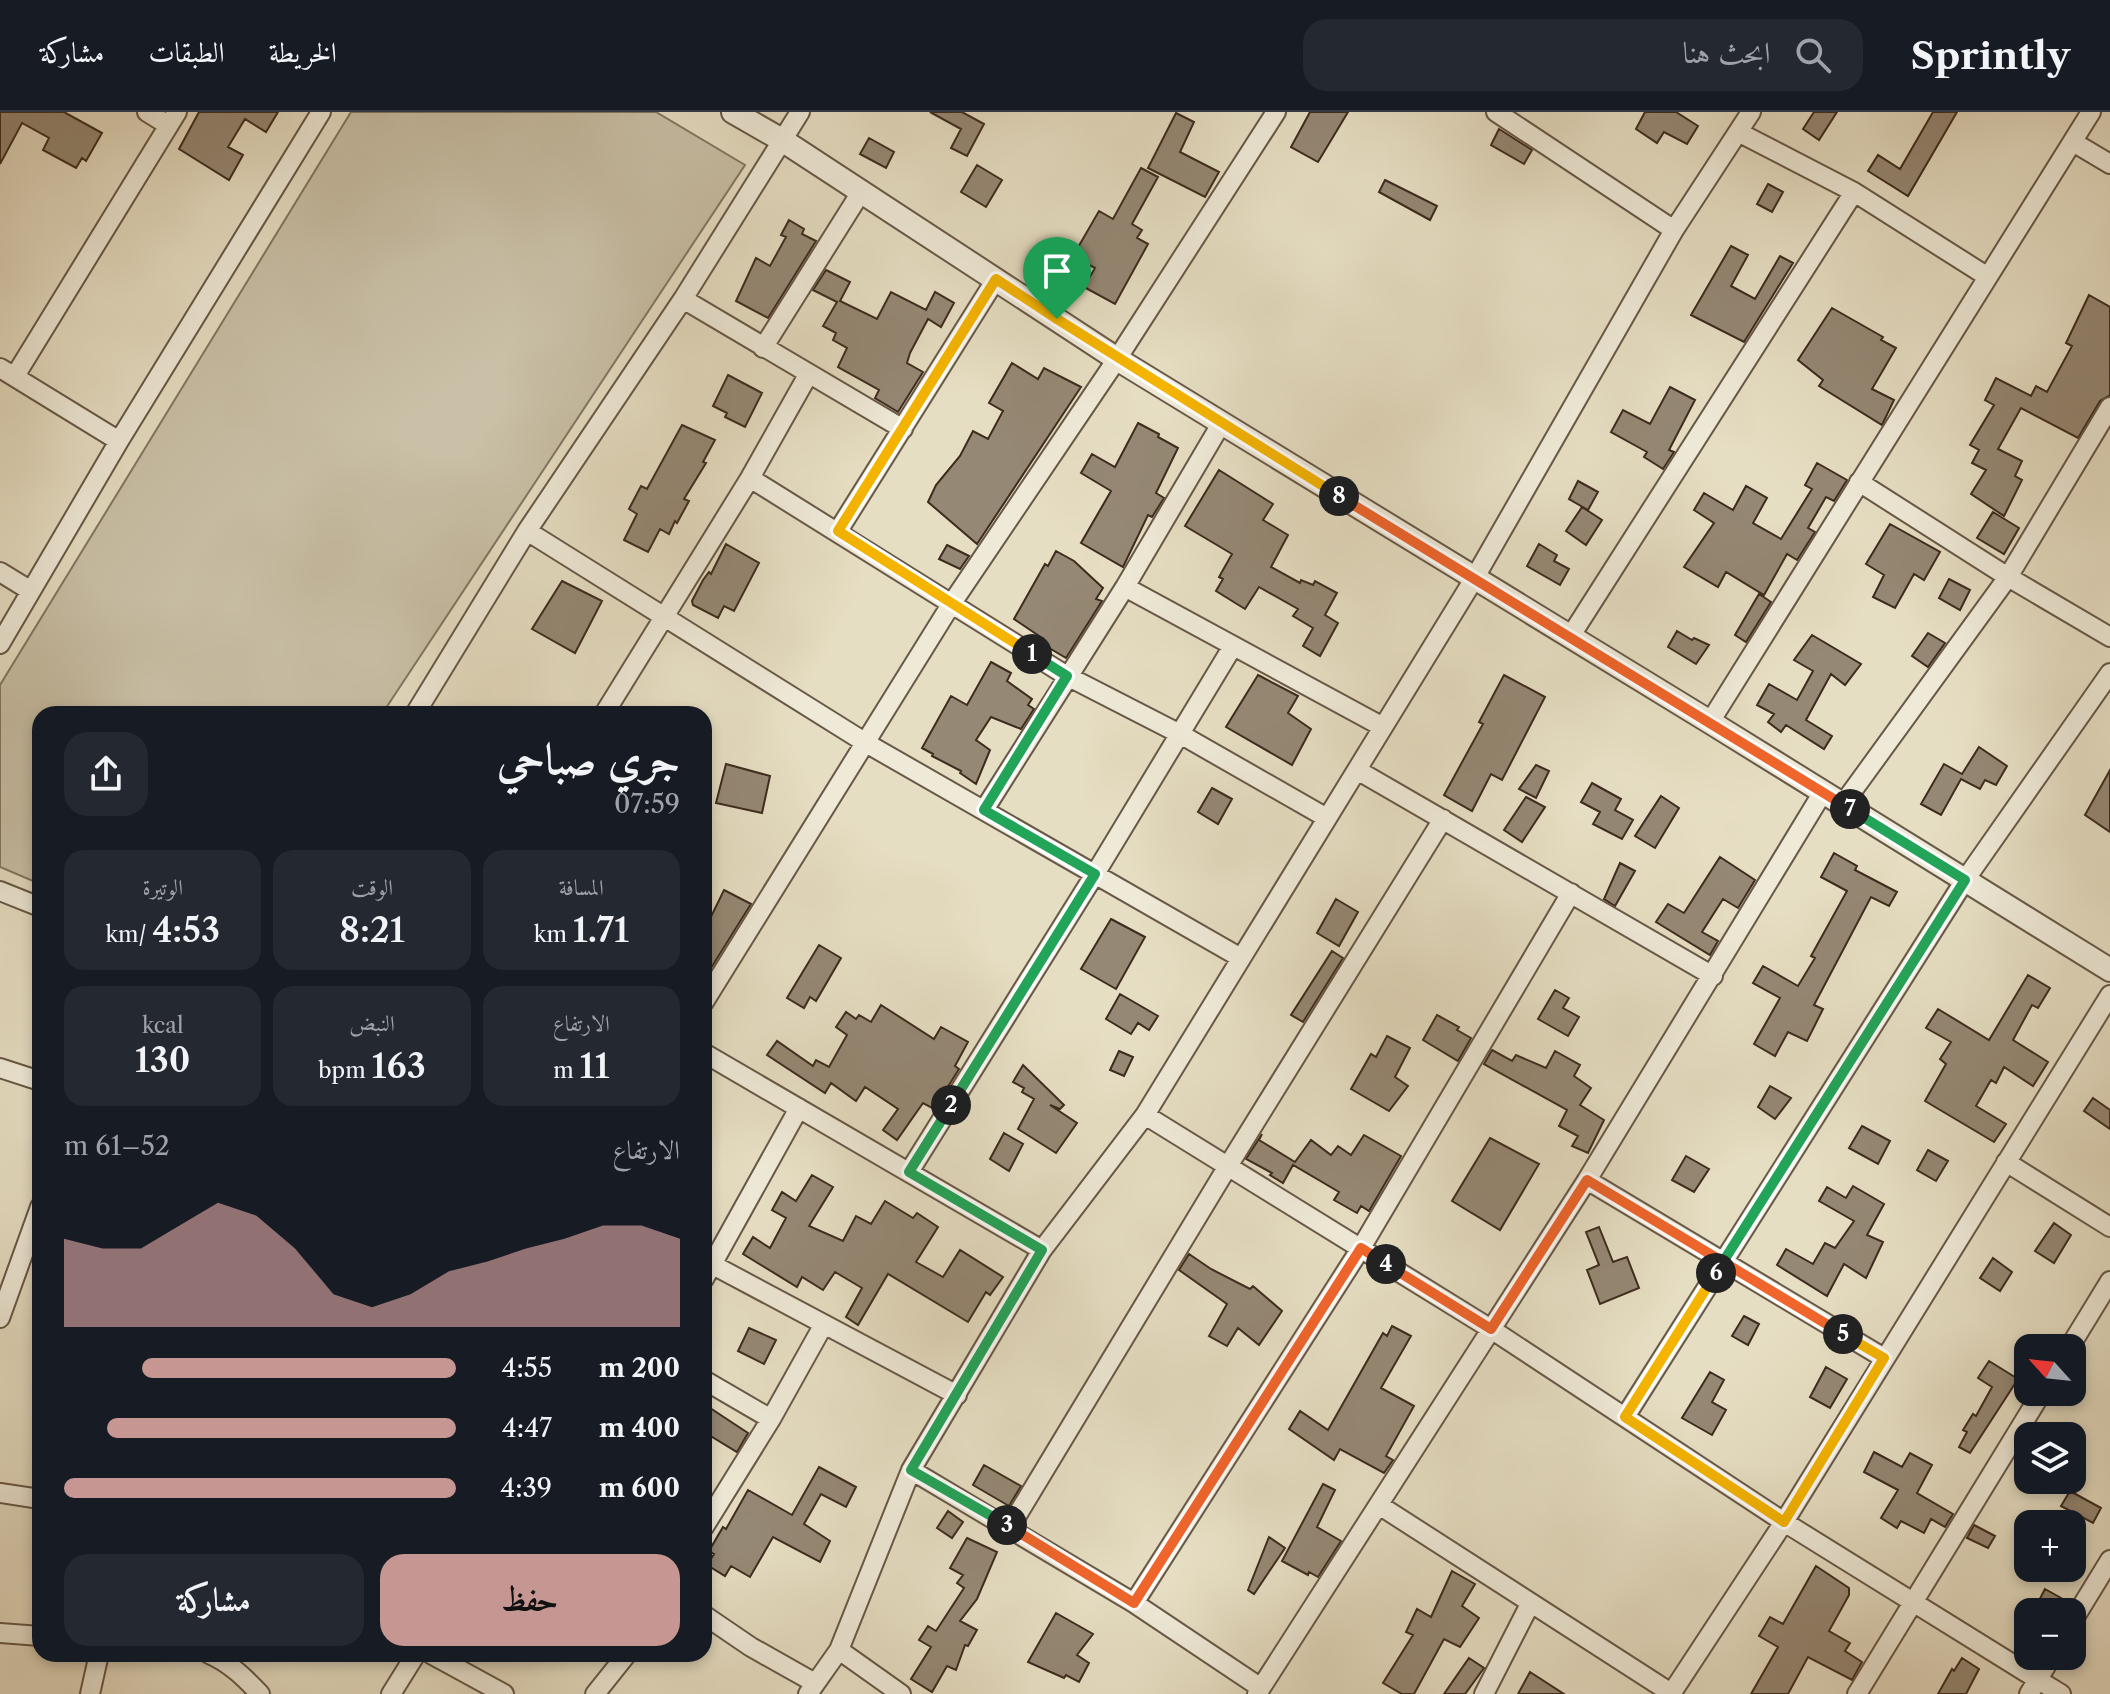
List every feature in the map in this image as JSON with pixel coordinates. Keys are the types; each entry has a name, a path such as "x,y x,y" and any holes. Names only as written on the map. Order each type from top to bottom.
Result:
{"street":[{"path":"119,441 7,372 172,119 147,112"},
{"path":"0,644 119,441 321,112"},
{"path":"733,112 782,140 1221,424 2110,970"},
{"path":"420,706 527,531 683,299 800,112"},
{"path":"712,989 952,603 1117,359 1276,112"},
{"path":"1496,112 1674,230"},
{"path":"712,1620 811,1688 839,1650 911,1470 1042,1250 1145,1115 1474,579 1674,230 1751,112"},
{"path":"1710,722 2091,112"},
{"path":"1738,132 1854,192 1988,277"},
{"path":"2073,142 2110,164"},
{"path":"763,348 861,192"},
{"path":"1570,637 1854,192"},
{"path":"838,531 996,279"},
{"path":"683,299 903,429"},
{"path":"609,706 750,478 808,375"},
{"path":"1843,804 2008,577 2110,407"},
{"path":"984,810 1125,587 1221,424"},
{"path":"750,478 1067,676 1180,734 1327,818"},
{"path":"1859,482 2008,577 2110,637"},
{"path":"527,531 866,743 1241,958"},
{"path":"0,572 31,591"},
{"path":"1125,587 1383,727"},
{"path":"909,1172 1233,646"},
{"path":"1625,1417 1965,880 2110,673"},
{"path":"1357,770 1713,976"},
{"path":"911,1470 1134,1603 1259,1691 1587,1180 1823,792"},
{"path":"1010,1527 1443,819"},
{"path":"0,891 32,904"},
{"path":"1134,1603 1361,1248 1571,893"},
{"path":"1379,1505 1671,1694 1784,1522 2110,995"},
{"path":"712,1058 1042,1250"},
{"path":"0,1068 32,1078"},
{"path":"712,1267 799,1108"},
{"path":"1145,1115 1491,1329 1784,1522 1912,1602 2033,1687 2061,1694"},
{"path":"2006,1162 2110,1227"},
{"path":"1587,1180 1884,1358"},
{"path":"0,1318 32,1229"},
{"path":"712,1273 824,1324 957,1395"},
{"path":"2078,1334 2110,1281"},
{"path":"712,1514 771,1419 824,1324"},
{"path":"712,1385 771,1419"},
{"path":"1857,1694 2033,1406"},
{"path":"0,1493 32,1498"},
{"path":"2086,1599 2110,1560"},
{"path":"1484,1694 1530,1604"},
{"path":"0,1633 32,1635"},
{"path":"839,1650 901,1694"},
{"path":"90,1694 97,1662"},
{"path":"226,1662 260,1694"},
{"path":"391,1694 411,1662"},
{"path":"446,1662 504,1694"},
{"path":"595,1694 621,1662"}],"shaded area":[{"path":"351,112 656,112 745,165 387,706 32,706 32,881 0,867 0,685"}],"building":[{"path":"0,112 64,112 102,133 86,161 82,158 76,168 43,150 49,138 22,123 0,164"},
{"path":"199,112 278,112 266,132 245,119 228,147 243,155 229,180 179,149"},
{"path":"930,112 962,112 984,124 967,156 951,148 961,129"},
{"path":"1310,112 1348,112 1318,162 1291,147"},
{"path":"1645,112 1676,112 1698,126 1687,144 1664,132 1657,143 1636,129"},
{"path":"1814,112 1837,112 1819,140 1803,129"},
{"path":"1933,112 1957,112 1908,196 1868,171 1878,155 1900,169"},
{"path":"1176,113 1194,122 1180,152 1219,172 1205,197 1148,168"},
{"path":"1499,129 1532,150 1524,164 1491,145"},
{"path":"869,138 894,152 886,168 860,154"},
{"path":"977,165 1002,180 986,207 961,192"},
{"path":"1141,168 1158,177 1132,224 1142,230 1137,238 1148,244 1115,304 1084,287 1095,268 1073,256 1099,211 1113,219"},
{"path":"1385,180 1437,206 1430,220 1379,192"},
{"path":"1768,184 1783,192 1772,212 1757,204"},
{"path":"789,220 804,229 802,234 816,241 768,318 736,301 756,258 770,266 786,237 781,235"},
{"path":"1731,246 1748,255 1731,286 1755,299 1780,256 1793,263 1744,342 1691,315"},
{"path":"826,270 850,282 840,301 877,319 891,292 926,310 935,292 954,303 941,327 928,319 910,353 907,363 923,372 898,412 875,398 879,390 838,367 847,348 833,340 836,333 823,326 837,302 813,290"},
{"path":"2089,295 2110,307 2110,395 2100,401 2078,438 2021,408 1998,449 2022,461 2015,476 2022,480 2004,516 1971,494 1986,470 1972,463 1979,450 1970,445 1994,405 1985,400 1996,378 2031,396 2036,386 2047,392 2072,346 2066,343"},
{"path":"1832,308 1883,337 1881,340 1896,348 1872,389 1894,400 1882,425 1819,386 1823,380 1798,360"},
{"path":"1012,363 1038,379 1044,368 1081,387 977,544 928,502 936,485 960,456 973,431 988,439 1003,411 989,403"},
{"path":"728,375 762,393 745,427 725,417 727,413 713,406"},
{"path":"1670,387 1695,400 1669,450 1674,452 1663,469 1644,457 1647,452 1611,432 1623,410 1650,424"},
{"path":"1138,423 1178,448 1156,493 1164,498 1152,517 1148,515 1123,567 1081,543 1111,491 1081,473 1092,454 1115,467"},
{"path":"682,425 715,440 703,462 706,463 684,499 689,501 677,523 675,521 669,534 660,529 648,552 624,540 637,514 629,509 641,486 647,489"},
{"path":"1817,463 1847,480 1834,501 1826,497 1808,528 1815,532 1797,560 1787,554 1764,595 1726,572 1718,587 1684,567 1714,523 1694,510 1704,493 1733,510 1746,486 1767,498 1753,523 1781,539 1812,489 1805,485"},
{"path":"1219,470 1273,504 1263,520 1288,535 1271,567 1300,583 1301,580 1313,585 1315,581 1337,593 1325,615 1338,623 1320,656 1303,646 1313,628 1293,616 1298,609 1259,587 1245,609 1216,591 1223,579 1219,577 1232,554 1185,526"},
{"path":"1578,481 1598,492 1588,510 1569,499"},
{"path":"1582,507 1602,520 1586,545 1566,531"},
{"path":"1993,512 2019,528 2004,554 1977,538"},
{"path":"1890,524 1940,552 1924,580 1914,574 1895,608 1873,597 1884,575 1866,564"},
{"path":"726,544 759,563 734,611 724,606 718,618 693,605 692,601 703,580 709,572 711,574"},
{"path":"1539,544 1557,555 1554,561 1569,569 1560,585 1527,566"},
{"path":"947,545 969,556 960,569 939,559"},
{"path":"1056,551 1074,561 1103,588 1096,599 1102,601 1066,658 1039,642 1042,638 1014,619 1045,564 1048,566"},
{"path":"1949,579 1970,590 1960,610 1939,598"},
{"path":"562,581 602,601 575,653 532,629"},
{"path":"1759,594 1771,602 1746,642 1735,635"},
{"path":"1677,631 1709,645 1696,664 1668,647"},
{"path":"1928,633 1945,643 1928,667 1912,656"},
{"path":"1812,635 1861,664 1845,685 1831,674 1806,720 1832,736 1824,749 1786,725 1781,732 1768,722 1774,714 1757,705 1769,684 1797,700 1813,671 1794,660"},
{"path":"991,662 1011,673 1007,681 1032,699 1028,705 1034,709 1021,729 991,717 976,740 990,750 976,784 961,771 922,748 951,696 967,705"},
{"path":"1258,675 1298,696 1288,713 1311,729 1292,765 1226,727"},
{"path":"1504,675 1545,697 1502,780 1491,774 1472,811 1444,795 1483,724 1479,722"},
{"path":"1979,747 2007,766 1996,785 1985,780 1980,789 1961,779 1941,815 1921,804 1944,764 1962,774"},
{"path":"726,764 770,776 762,813 716,803"},
{"path":"1536,765 1549,771 1536,798 1519,789"},
{"path":"2110,770 2110,832 2085,815"},
{"path":"1592,783 1621,799 1615,810 1633,820 1622,839 1593,824 1600,812 1581,802"},
{"path":"1212,788 1232,799 1218,824 1198,812"},
{"path":"1661,796 1679,808 1655,848 1635,836"},
{"path":"1526,797 1545,807 1522,842 1504,830"},
{"path":"1834,853 1857,866 1855,870 1897,892 1889,906 1871,897 1814,1005 1823,1009 1807,1041 1788,1032 1775,1056 1754,1044 1780,998 1753,983 1763,966 1798,986 1847,891 1821,877"},
{"path":"1720,857 1755,880 1738,908 1723,899 1702,932 1718,941 1710,955 1656,922 1668,904 1684,913"},
{"path":"1620,863 1635,871 1615,906 1604,899"},
{"path":"724,890 751,904 712,966 712,915"},
{"path":"1336,899 1358,912 1339,946 1317,933"},
{"path":"1111,919 1145,937 1116,989 1081,969"},
{"path":"819,945 841,958 816,1001 810,997 804,1008 787,998"},
{"path":"1332,951 1343,958 1303,1022 1291,1015"},
{"path":"2028,975 2050,988 2038,1008 2032,1005 2013,1040 2048,1062 2033,1086 2004,1067 1996,1083 1991,1080 1976,1106 2006,1124 1994,1142 1925,1101 1946,1064 1940,1059 1951,1042 1926,1028 1938,1009 1989,1040"},
{"path":"1555,990 1569,998 1563,1008 1579,1017 1568,1036 1538,1019"},
{"path":"1120,994 1158,1016 1149,1030 1138,1023 1131,1034 1106,1019"},
{"path":"881,1005 934,1039 941,1027 968,1042 955,1066 959,1069 934,1109 923,1103 897,1140 883,1130 898,1109 865,1087 856,1101 831,1083 825,1093 767,1055 777,1041 813,1066 816,1060 829,1067 847,1035 836,1027 846,1012 856,1019 859,1015 871,1022"},
{"path":"1437,1015 1471,1038 1458,1061 1423,1040"},
{"path":"1387,1036 1410,1048 1395,1077 1408,1086 1389,1111 1351,1089 1371,1054 1376,1057"},
{"path":"1492,1050 1512,1061 1516,1055 1546,1068 1555,1051 1580,1065 1574,1076 1591,1088 1580,1105 1604,1120 1588,1153 1572,1146 1578,1136 1559,1126 1567,1110 1484,1064"},
{"path":"1119,1051 1133,1057 1124,1076 1110,1070"},
{"path":"1023,1065 1064,1105 1060,1109 1050,1105 1077,1123 1056,1153 1018,1129 1034,1099 1013,1082"},
{"path":"1770,1086 1791,1098 1775,1119 1758,1107"},
{"path":"2093,1098 2110,1110 2110,1129 2084,1111"},
{"path":"1862,1126 1890,1141 1878,1164 1849,1148"},
{"path":"1004,1133 1023,1144 1009,1171 990,1159"},
{"path":"1262,1134 1259,1140 1295,1162 1311,1140 1331,1155 1338,1146 1351,1155 1364,1135 1401,1156 1369,1211 1361,1206 1357,1213 1334,1200 1339,1192 1293,1165 1283,1183 1270,1175 1272,1173 1246,1159"},
{"path":"1490,1138 1539,1164 1500,1230 1452,1201"},
{"path":"1928,1150 1948,1161 1936,1181 1917,1170"},
{"path":"1686,1156 1709,1169 1694,1192 1672,1180"},
{"path":"812,1175 833,1187 809,1226 843,1241 856,1216 871,1224 885,1201 913,1218 917,1213 938,1227 916,1262 943,1277 960,1250 1003,1277 990,1295 986,1292 968,1322 888,1274 858,1325 846,1317 862,1288 835,1272 823,1290 802,1277 797,1287 743,1254 753,1237 770,1248 786,1218 772,1210 782,1192 796,1201"},
{"path":"1853,1186 1884,1204 1867,1235 1883,1242 1866,1278 1844,1264 1827,1296 1777,1265 1786,1249 1813,1264 1825,1243 1835,1248 1854,1221 1819,1201 1827,1187 1846,1198"},
{"path":"2054,1223 2071,1235 2054,1263 2035,1251"},
{"path":"1599,1227 1613,1262 1627,1257 1639,1288 1600,1304 1587,1270 1599,1265 1586,1232"},
{"path":"1189,1254 1250,1289 1253,1286 1282,1311 1259,1345 1238,1328 1227,1346 1209,1336 1227,1304 1179,1270"},
{"path":"1993,1258 2012,1272 2000,1291 1980,1278"},
{"path":"1744,1316 1759,1324 1748,1345 1732,1336"},
{"path":"1392,1326 1411,1336 1381,1388 1414,1406 1386,1456 1393,1460 1384,1473 1340,1449 1334,1460 1289,1429 1300,1411 1328,1430 1383,1333 1387,1336"},
{"path":"749,1328 776,1340 764,1364 738,1351"},
{"path":"1989,1361 2014,1377 2014,1385 1970,1453 1959,1447 1967,1432 1963,1430 1973,1414 1976,1416 1992,1387 1978,1378"},
{"path":"1826,1367 1847,1379 1830,1408 1810,1397"},
{"path":"1710,1372 1724,1380 1712,1402 1726,1410 1712,1435 1682,1418"},
{"path":"712,1409 748,1433 737,1452 712,1437"},
{"path":"1874,1452 1902,1467 1910,1453 1932,1465 1917,1493 1953,1514 1945,1527 1931,1519 1924,1533 1901,1521 1897,1528 1881,1518 1898,1490 1864,1472"},
{"path":"984,1465 1021,1486 1009,1506 973,1485"},
{"path":"819,1467 856,1487 846,1507 821,1494 804,1524 830,1541 820,1562 773,1537 750,1577 731,1566 725,1576 712,1568 712,1546 723,1527 726,1529 748,1490 792,1515"},
{"path":"1323,1484 1335,1490 1317,1527 1341,1541 1318,1577 1282,1561"},
{"path":"2068,1494 2075,1494 2101,1508 2093,1523 2086,1519 2086,1510 2069,1510 2061,1506"},
{"path":"948,1511 963,1522 952,1538 937,1528"},
{"path":"1974,1525 1995,1536 1988,1548 1967,1538"},
{"path":"1269,1537 1285,1548 1254,1594 1248,1590"},
{"path":"967,1538 997,1552 977,1599 960,1621 977,1630 968,1646 965,1645 956,1670 947,1666 932,1692 911,1679 931,1647 919,1640 928,1626 936,1631 964,1588 957,1583 963,1575 950,1568"},
{"path":"1816,1566 1849,1588 1849,1595 1829,1631 1850,1643 1845,1651 1862,1662 1852,1680 1808,1657 1788,1694 1751,1694 1778,1647 1759,1636 1770,1617 1783,1624"},
{"path":"1452,1571 1475,1584 1462,1606 1479,1618 1460,1647 1444,1639 1414,1694 1402,1694 1383,1683 1413,1635 1406,1632 1417,1609 1431,1617"},
{"path":"2045,1589 2061,1598 2040,1598"},
{"path":"1056,1613 1093,1634 1077,1655 1089,1663 1079,1682 1028,1662"},
{"path":"1469,1658 1484,1668 1465,1694 1444,1694"},
{"path":"1962,1658 1979,1669 1966,1694 1938,1694 1952,1669 1954,1671"},
{"path":"1530,1672 1564,1694 1518,1694"}],"route":[{"path":"1057,319 996,279 838,531 1067,676 984,810 1095,874 909,1172 1042,1250 911,1470 1134,1603 1361,1248 1491,1329 1587,1180 1724,1262 1884,1358 1784,1522 1625,1417 1675,1340 1724,1262 1784,1166 1965,880 1221,424 1057,319"}]}
